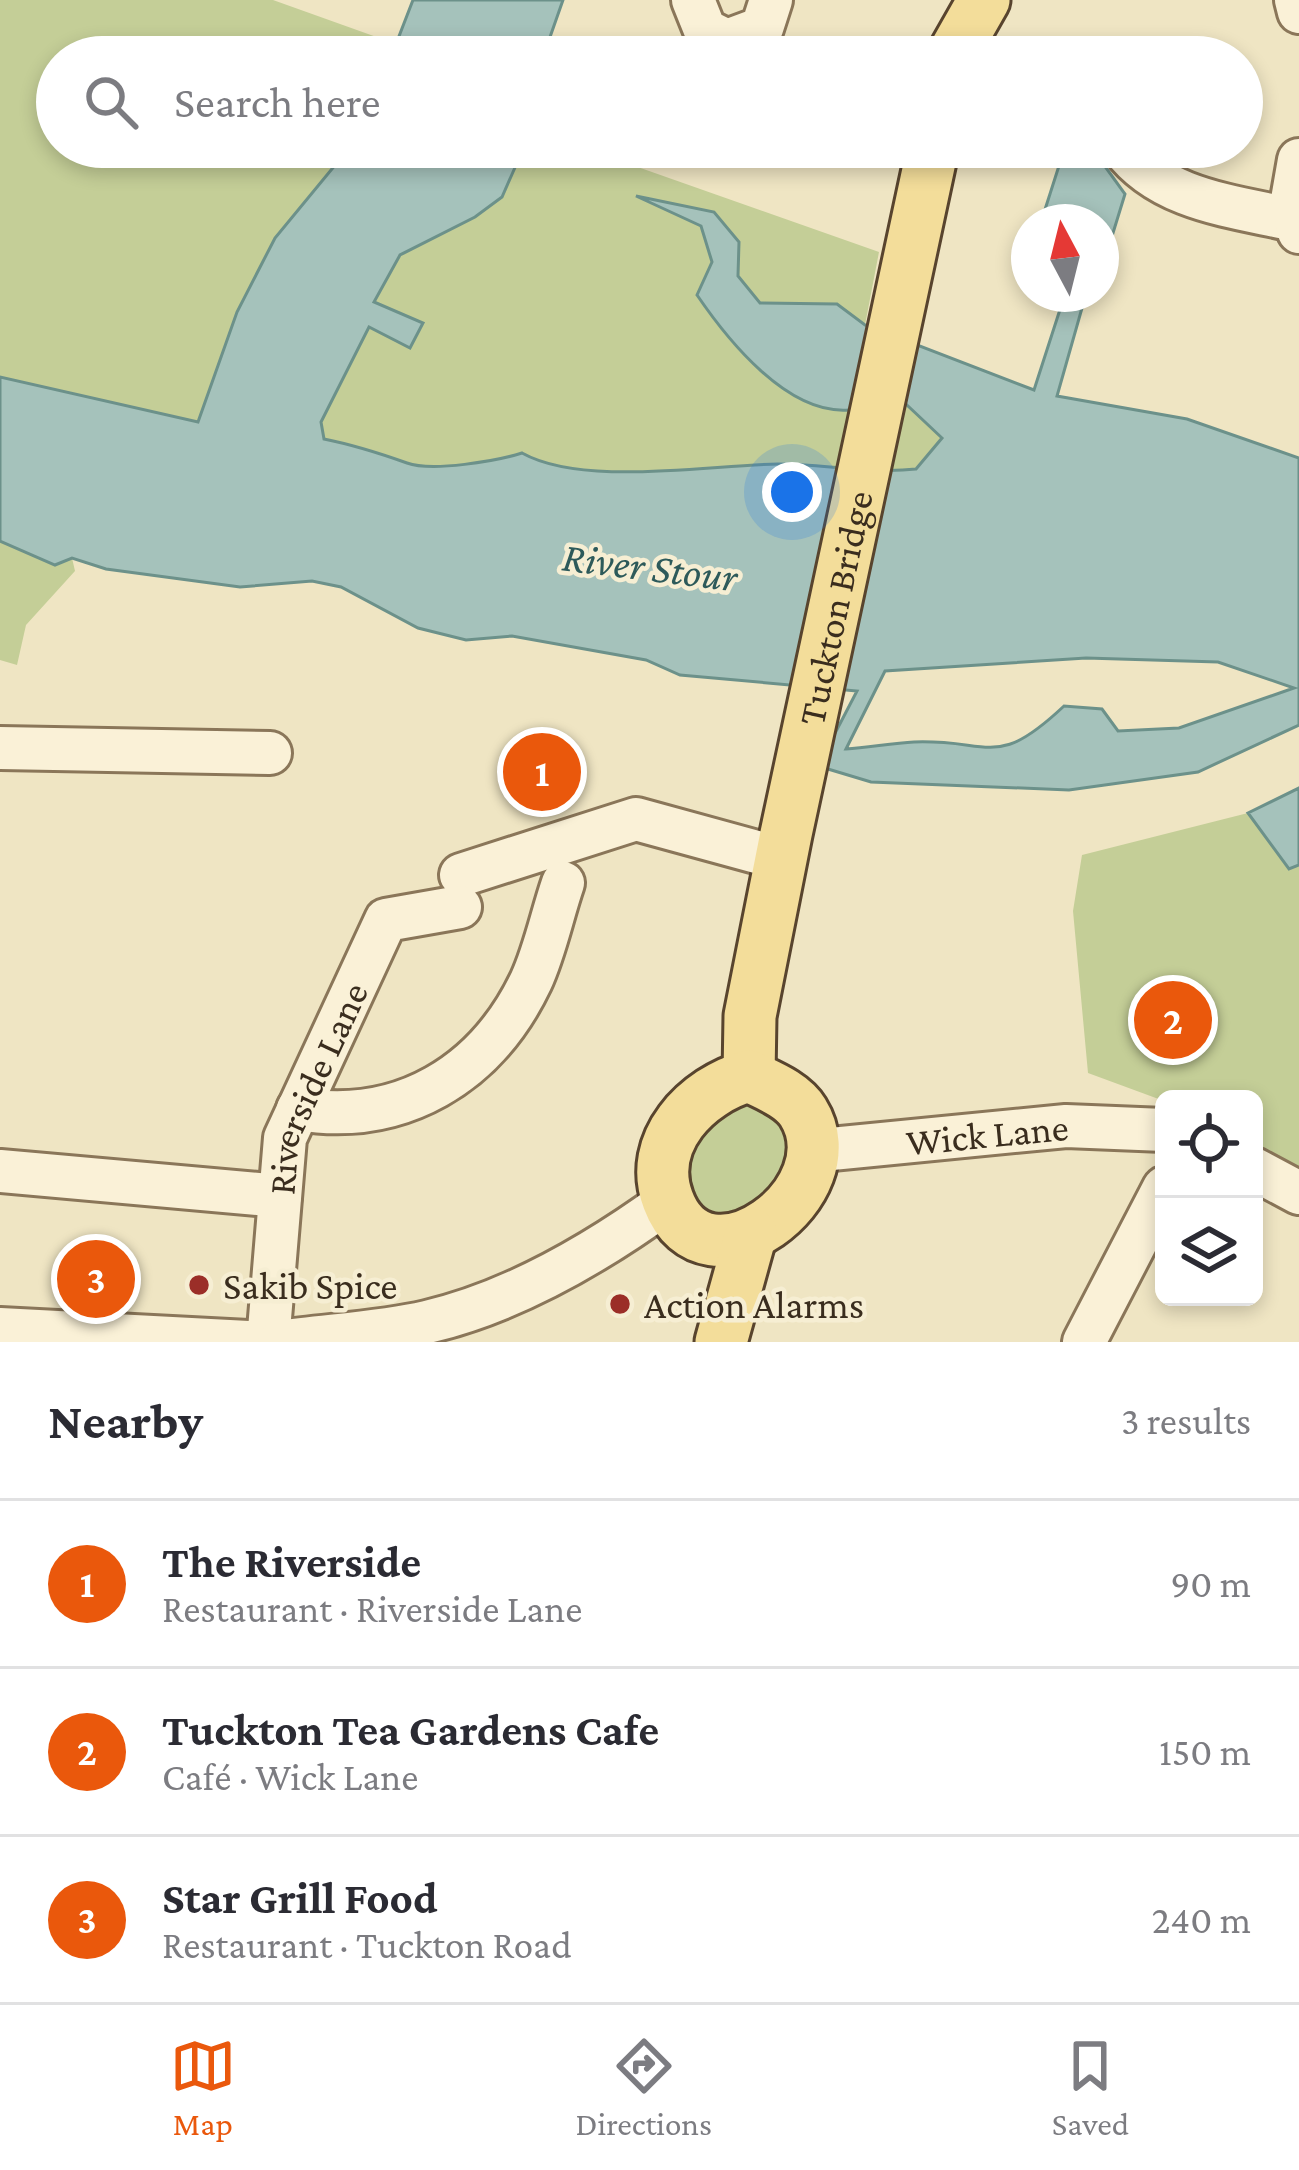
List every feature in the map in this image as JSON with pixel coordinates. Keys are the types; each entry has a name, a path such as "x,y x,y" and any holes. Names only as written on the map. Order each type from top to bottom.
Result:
{"main road":[{"path":"955,36 957,0"},
{"path":"964,36 984,0"},
{"name":"Tuckton Bridge","path":"749,1076 750,1016 928,168"},
{"path":"749,1076 802,1109 814,1140 800,1192 785,1214 752,1234 722,1239 691,1232 668,1201 664,1170 668,1139 698,1101 727,1082 749,1076"},
{"path":"721,1342 752,1234"}],"street":[{"path":"693,0 705,31 716,36"},
{"path":"740,36 762,28 771,0"},
{"path":"1296,0 1299,11"},
{"path":"1137,168 1192,196 1297,226 1299,160"},
{"path":"0,748 270,753"},
{"name":"Riverside Lane","path":"268,1342 285,1138 386,920 636,819 784,847"},
{"path":"298,1109 340,1116 394,1108 429,1094 478,1060 531,981 562,883"},
{"name":"Wick Lane","path":"811,1151 1044,1127 1155,1130"},
{"path":"0,1171 280,1196"},
{"path":"1263,1174 1299,1193"},
{"path":"1084,1342 1159,1198"},
{"path":"279,1342 426,1322 484,1304 618,1238 668,1201"},
{"path":"0,1328 248,1342"}],"green space":[{"path":"0,0 273,0 374,36 36,36 36,168 338,168 198,422 0,377"},
{"path":"515,168 641,168 879,252 865,325 837,304 760,304 738,276 714,212 643,198 701,226 712,262 697,295 740,350 892,391 943,439 916,470 780,465 613,472 548,464 522,454 464,464 418,465 324,439 321,422 369,326 422,324 374,302 400,255 475,217 502,197"},
{"path":"0,541 55,565 72,558 75,571 26,625 17,665 0,660"},
{"path":"1248,813 1288,868 1299,865 1299,1167 1263,1148 1263,1090 1155,1090 1155,1098 1088,1073 1073,911 1082,855"},
{"path":"738,1106 764,1106 780,1115 799,1172 730,1227 696,1205 686,1178 705,1136"}],"water":[{"path":"413,0 563,0 550,36 399,36"},
{"name":"River Stour","path":"333,168 515,168 502,197 475,217 400,255 374,302 423,323 410,348 369,327 321,422 324,439 418,465 464,464 522,453 548,463 611,472 778,464 899,470 916,469 942,438 892,391 849,410 826,408 803,400 761,371 697,295 712,262 701,226 636,196 714,212 739,242 738,276 760,303 837,304 865,325 1034,390 1059,312 1081,312 1057,396 1187,419 1299,458 1299,725 1198,772 1069,790 871,782 818,766 857,691 680,675 646,660 512,636 466,640 418,628 341,587 312,581 240,587 106,569 72,558 55,565 0,541 0,377 198,422 237,312 275,238","holes":["1086,658 1218,662 1294,688 1179,728 1118,731 1102,709 1064,706 1007,745 914,742 846,749 885,671"]},
{"path":"1058,168 1106,168 1125,194 1119,214 1119,204 1047,204"},
{"path":"1299,788 1299,865 1289,869 1248,813"}],"place":[{"name":"The Riverside","path":"542,772"},
{"name":"Tuckton Tea Gardens Cafe","path":"1173,1020"},
{"name":"Star Grill Food","path":"96,1279"},
{"name":"Sakib Spice","path":"199,1285"},
{"name":"Action Alarms","path":"620,1304"}]}
